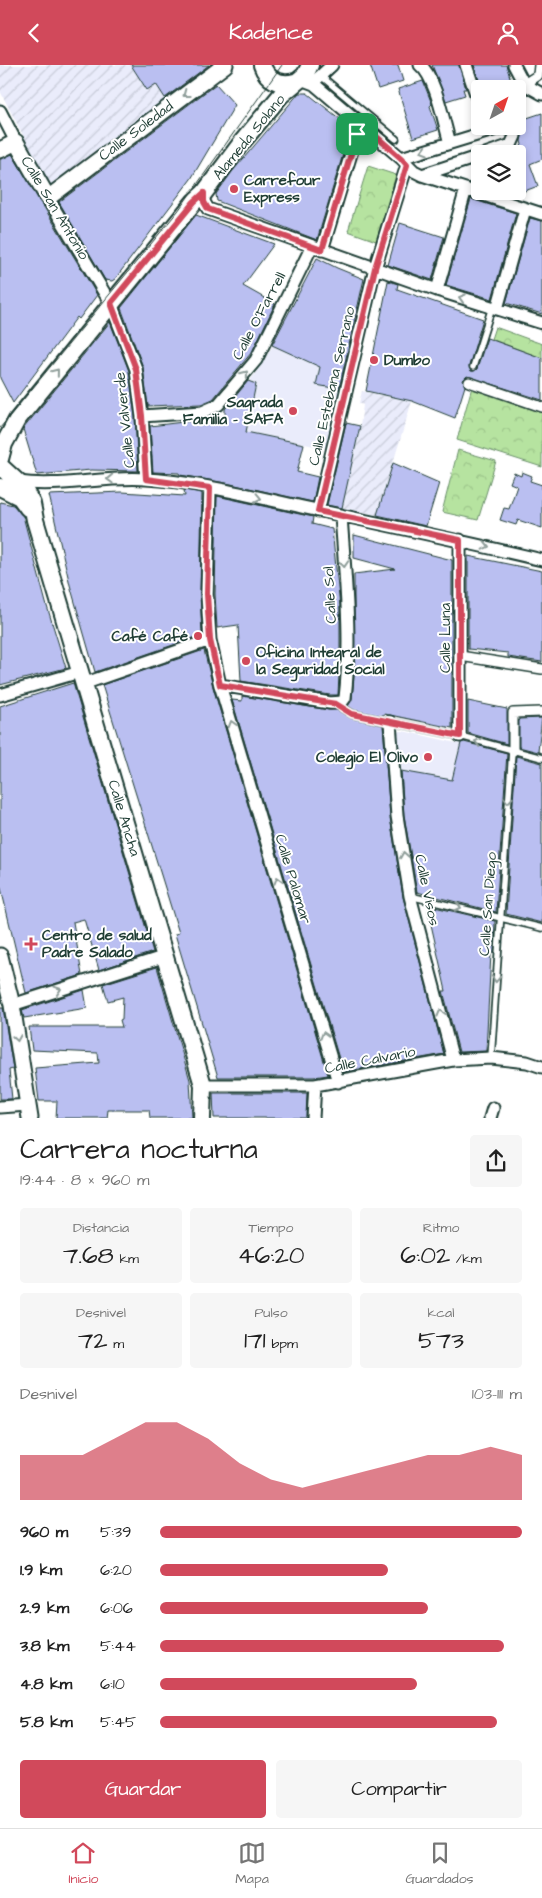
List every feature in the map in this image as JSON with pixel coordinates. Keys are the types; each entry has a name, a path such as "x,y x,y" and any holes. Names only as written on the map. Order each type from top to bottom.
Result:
{"main road":[{"name":"Alameda Solano","path":"262,65 266,75 277,82 289,84 307,77"},
{"name":"Alameda Solano","path":"0,469 4,443 26,410 111,303 194,202 204,193 242,142 281,95 307,77"},
{"path":"0,469 18,482"},
{"name":"Calle Ancha","path":"18,482 23,487 32,504 81,678 166,956 203,1085 202,1118"},
{"path":"0,487 20,497 35,520"}],"street":[{"name":"Calle Soledad","path":"48,197 225,65"},
{"path":"332,65 307,77 404,162 422,175 542,214"},
{"path":"420,65 427,72 434,88 450,143"},
{"path":"466,65 471,80"},
{"path":"514,65 522,80"},
{"path":"526,83 538,75 539,65"},
{"path":"526,85 542,94"},
{"name":"Calle San Antonio","path":"0,111 16,142 111,303"},
{"name":"Calle O'Farrell","path":"142,416 202,412 218,405 256,360 317,248 357,134 363,125"},
{"path":"404,162 472,135"},
{"path":"0,150 16,142"},
{"path":"422,175 471,159"},
{"name":"Calle Estebana Serrano","path":"318,511 375,268 404,162"},
{"path":"437,290 466,189"},
{"path":"204,193 204,202 208,209 437,290 542,323"},
{"path":"494,308 526,209"},
{"name":"Calle Valverde","path":"111,303 136,369 142,416 146,479"},
{"path":"469,381 542,407"},
{"path":"18,482 37,484 146,479 210,488 460,540 542,560"},
{"name":"Calle Palomar","path":"210,488 207,594 210,640 220,685 338,1082"},
{"name":"Calle Sol","path":"339,703 345,698 348,647 341,515"},
{"name":"Calle Luna","path":"460,540 460,736"},
{"path":"0,695 81,678 210,640"},
{"path":"460,656 542,669"},
{"path":"220,685 339,703"},
{"path":"512,751 513,713 542,712"},
{"name":"Calle Visos","path":"390,722 397,816 410,896 453,1060"},
{"path":"12,1005 166,956"},
{"path":"0,957 12,1005 29,1111 0,1107"},
{"name":"Calle Calvario","path":"203,1085 315,1085 453,1060 491,1058 527,1062 542,1067"},
{"path":"313,1118 315,1085"}],"lane":[{"path":"307,77 396,139"},
{"path":"473,367 494,308"},
{"path":"339,703 352,714 460,736 542,758"},
{"name":"Calle San Diego","path":"491,1058 512,751"},
{"path":"410,896 542,928"}],"shaded area":[{"path":"0,65 131,65 156,84 168,102 51,189 0,91"},
{"name":"Sagrada Familia - SAFA","path":"273,345 320,367 316,385 339,389 329,449 246,432 256,385 249,382"},
{"path":"362,391 412,401 377,515 342,508 360,426 363,405 359,403"},
{"name":"Colegio El Olivo","path":"399,731 461,744 452,780 401,771 396,743 396,735"}],"green space":[{"path":"368,166 396,175 376,241 348,231"},
{"path":"495,327 542,344 542,358 491,339"},
{"path":"472,387 542,410 542,467 457,440"},
{"path":"458,450 496,461 478,520 442,512"}],"building":[{"path":"131,65 209,65 165,98 156,84 147,90"},
{"path":"370,65 398,65 403,81 378,89"},
{"path":"432,65 459,65 466,89 463,89 465,95 446,101"},
{"path":"474,65 506,65 511,80 479,80"},
{"path":"423,81 432,104 430,106 438,130 413,138 398,89"},
{"path":"216,84 235,105 191,179 115,279 112,281 105,280 59,202"},
{"path":"299,93 307,93 345,123 350,131 317,240 217,201 216,194 232,172"},
{"path":"542,113 542,159 530,164 538,186 526,190 526,145 522,145 521,141 522,135 526,135 526,118"},
{"path":"12,154 97,295 79,319 77,317 13,403 0,378 0,159"},
{"path":"471,199 516,213 492,299 446,285"},
{"path":"196,215 274,244 243,286 275,304 252,352 213,399 201,404 148,406 143,367 121,308"},
{"path":"530,218 542,221 542,314 506,303"},
{"path":"400,223 444,237 432,280 388,265"},
{"path":"317,258 364,279 339,389 316,385 320,367 272,345"},
{"path":"388,281 398,284 397,289 483,319 469,366 471,371 477,369 487,338 542,358 542,400 467,376 463,380 465,386 455,418 412,401 366,391"},
{"path":"110,322 129,371 135,417 138,471 91,470 37,475 23,429"},
{"path":"248,381 256,384 246,432 304,444 297,472 318,477 313,502 180,475 179,473 153,472 150,426 225,417 225,409"},
{"path":"346,423 360,426 342,508 327,505"},
{"path":"393,463 439,483 426,526 377,515"},
{"path":"522,472 532,476 530,481 542,485 542,528 518,520 516,525 500,520 504,508 509,509 517,486 510,483 514,473 521,476"},
{"path":"184,490 202,493 200,594 202,635 95,672 70,585 49,495 122,492 185,496"},
{"path":"217,496 313,517 312,524 332,529 340,607 338,695 241,681 238,625 217,628 215,594"},
{"path":"0,502 13,505 23,516 46,603 66,668 0,685"},
{"path":"354,535 452,560 452,728 390,715 383,714 383,716 354,710 348,706 352,699 354,676 354,574 395,569 354,558"},
{"path":"468,556 542,571 542,662 508,657 508,653 468,649"},
{"path":"204,650 213,687 328,1075 314,1077 218,1077 175,934 179,933 102,685"},
{"path":"73,683 153,952 99,970 84,919 73,922 82,975 26,993 0,884 0,706"},
{"path":"242,696 337,710 351,718 383,725 390,817 403,897 444,1054 343,1072 232,700 242,701"},
{"path":"468,701 507,709 507,744 468,733"},
{"path":"542,718 538,751 542,753 519,747 519,719"},
{"path":"464,742 507,753 496,912 417,892 404,815 401,771 452,780 461,743"},
{"path":"516,756 542,763 542,923 506,914"},
{"path":"430,906 495,921 494,953 491,953 486,1051 459,1052 443,991 446,991 428,911"},
{"path":"157,967 190,1080 192,1118 150,1118 149,1110 108,1110 107,1118 56,1118 57,1101 39,1101 35,1068 99,1063 98,1053 32,1050 29,1027 122,1027 120,1020 122,1019 123,997 108,1001 103,984"},
{"path":"84,990 87,1008 24,1018 22,1010"},
{"path":"0,1008 3,1008 13,1069 9,1070 12,1099 0,1099"},
{"path":"213,1093 307,1093 306,1118 214,1118"}],"tram line":[{"path":"0,428 178,211 282,65"}],"place":[{"name":"Carrefour Express","path":"234,189"},
{"name":"Dumbo","path":"374,360"},
{"name":"Sagrada Familia - SAFA","path":"293,411"},
{"name":"Café Café","path":"198,636"},
{"name":"Oficina Integral de la Seguridad Social","path":"246,661"},
{"name":"Colegio El Olivo","path":"428,757"},
{"name":"Centro de salud Padre Salado","path":"31,944"}],"route":[{"path":"363,125 407,165 375,268 318,511 460,540 460,736 352,714 336,704 220,685 210,640 207,594 210,488 146,479 142,416 136,369 111,303 194,202 204,193 205,206 208,209 322,250 357,134 363,125"}]}
